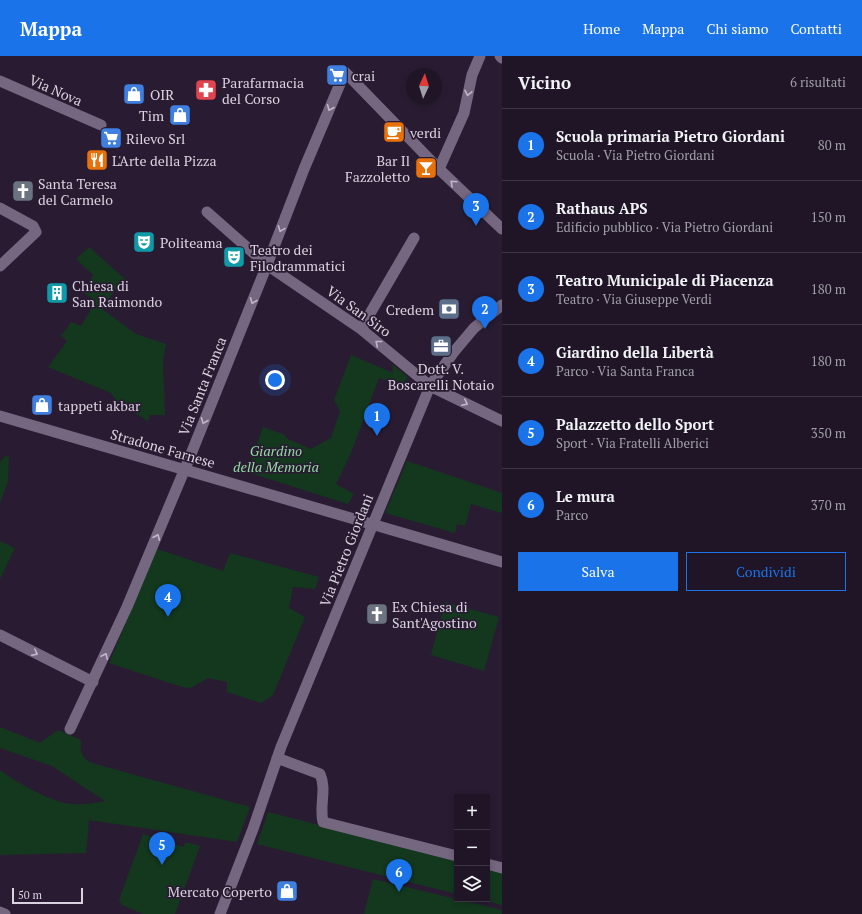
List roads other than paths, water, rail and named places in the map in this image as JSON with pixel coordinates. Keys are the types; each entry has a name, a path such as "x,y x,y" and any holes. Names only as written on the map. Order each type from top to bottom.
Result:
{"street":[{"path":"480,56 472,75 464,113 439,169 502,229"},
{"name":"Via Santa Franca","path":"70,729 127,607 185,470 304,169 345,72 439,169"},
{"name":"Via Nova","path":"0,81 101,125"},
{"path":"0,208 32,226 36,232 0,266"},
{"name":"Via San Siro","path":"208,212 267,265 361,329 430,386 502,421"},
{"path":"361,329 414,238"},
{"name":"Via Pietro Giordani","path":"220,914 253,828 277,758 430,386 453,353 474,328 502,305"},
{"name":"Stradone Farnese","path":"0,416 502,562"},
{"path":"0,635 93,682"},
{"path":"277,758 320,774 324,782 321,814 323,822 454,855"},
{"path":"490,865 502,868"},
{"path":"0,912 5,914"}],"place":[{"name":"crai","path":"337,75"},
{"name":"Parafarmacia del Corso","path":"206,90"},
{"name":"OIR","path":"134,94"},
{"name":"Tim","path":"180,115"},
{"name":"verdi","path":"394,132"},
{"name":"Rilevo Srl","path":"111,138"},
{"name":"L'Arte della Pizza","path":"97,160"},
{"name":"Bar Il Fazzoletto","path":"426,168"},
{"name":"Santa Teresa del Carmelo","path":"23,191"},
{"name":"Teatro Municipale di Piacenza","path":"476,226"},
{"name":"Politeama","path":"144,242"},
{"name":"Teatro dei Filodrammatici","path":"234,257"},
{"name":"Chiesa di San Raimondo","path":"57,293"},
{"name":"Credem","path":"449,309"},
{"name":"Rathaus APS","path":"485,329"},
{"name":"Dott. V. Boscarelli Notaio","path":"441,346"},
{"name":"tappeti akbar","path":"42,405"},
{"name":"Scuola primaria Pietro Giordani","path":"377,436"},
{"name":"Ex Chiesa di Sant'Agostino","path":"377,614"},
{"name":"Giardino della Libertà","path":"168,617"},
{"name":"Palazzetto dello Sport","path":"162,865"},
{"name":"Mercato Coperto","path":"287,891"},
{"name":"Le mura","path":"399,892"}],"park label":[{"name":"Giardino della Memoria","path":"276,458"}]}
